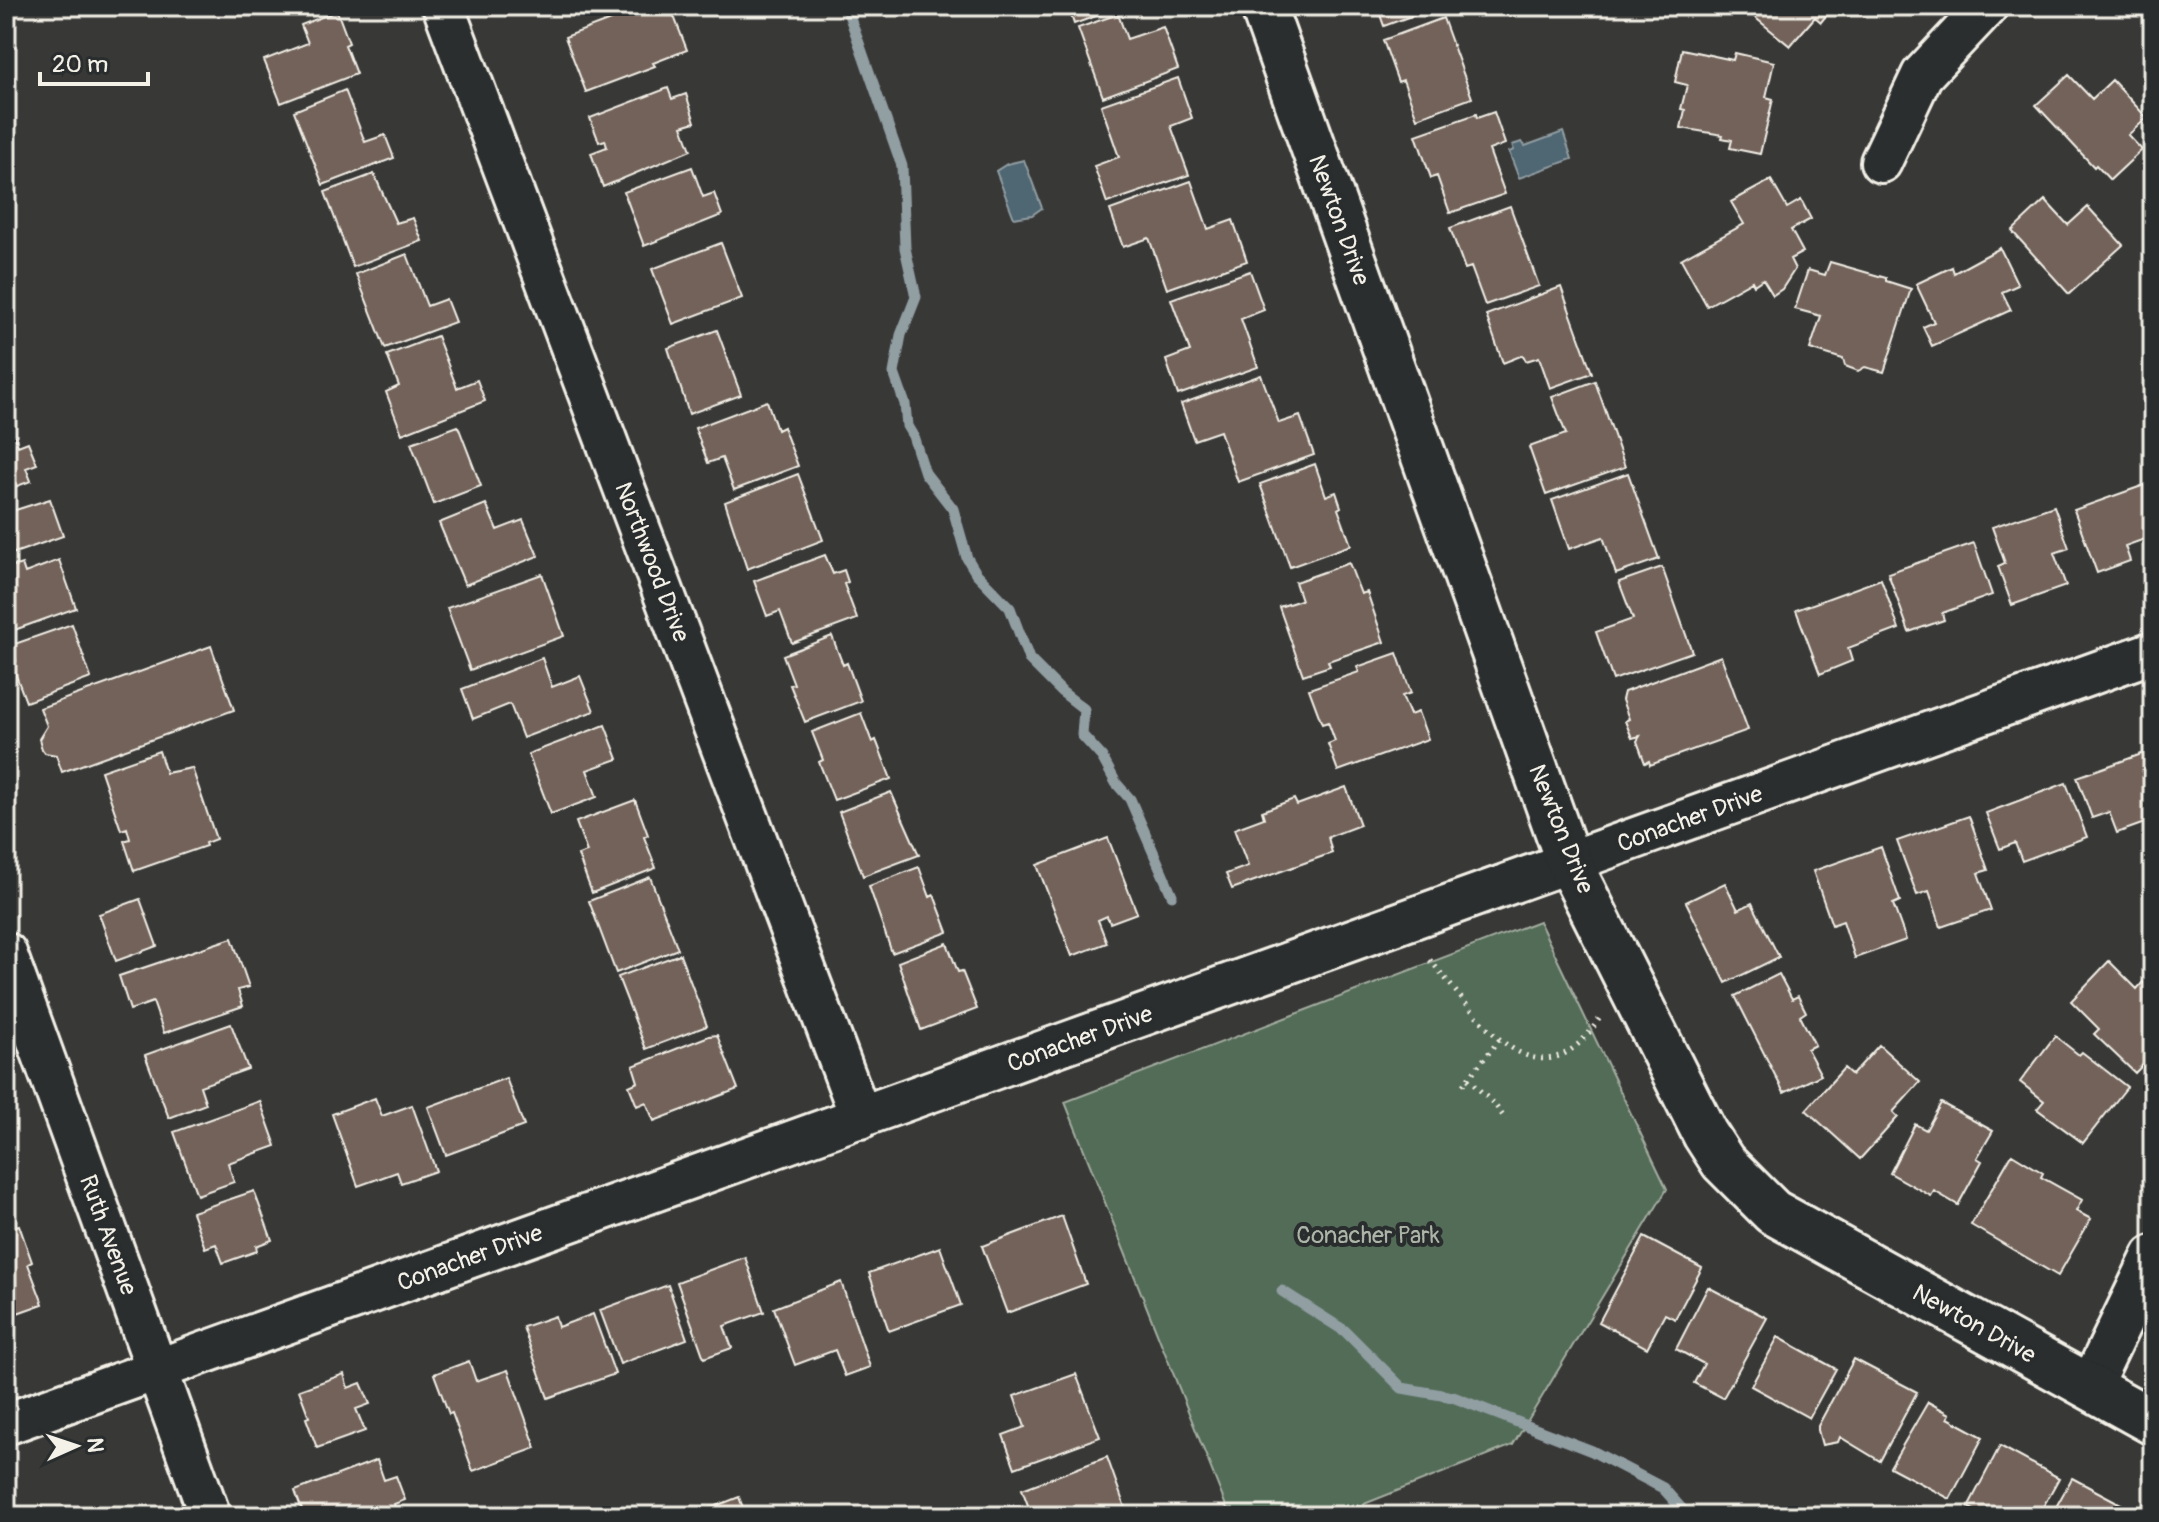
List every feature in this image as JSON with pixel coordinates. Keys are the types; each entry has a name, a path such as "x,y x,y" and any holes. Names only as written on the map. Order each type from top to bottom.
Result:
{"street":[{"name":"Northwood Drive","path":"443,6 861,1118"},
{"name":"Newton Drive","path":"1263,6 1569,863 1705,1134 1723,1162 1773,1212 2153,1422"},
{"path":"1881,162 1922,75 1987,6"},
{"name":"Conacher Drive","path":"6,1424 2153,652"},
{"name":"Ruth Avenue","path":"6,953 210,1516"},
{"path":"2090,1387 2153,1256"}],"path":[{"path":"1430,960 1500,1039 1512,1050 1539,1060 1560,1058 1580,1043 1607,1007"},
{"path":"1463,1085 1500,1039"},
{"path":"1468,1079 1506,1120"}],"green space":[{"name":"Conacher Park","path":"1539,921 1667,1189 1513,1445 1334,1516 1230,1516 1065,1102"}],"water":[{"path":"1563,132 1572,159 1519,178 1509,152 1514,150 1512,145 1522,142 1525,146"},
{"path":"1024,160 1042,208 1032,215 1014,218 996,171 1007,164"}],"building":[{"path":"654,6 670,6 687,50 653,63 655,66 586,92 565,37"},
{"path":"1068,6 1115,6 1116,9 1074,24"},
{"path":"1377,6 1438,6 1384,26"},
{"path":"1741,6 1834,6 1821,22 1815,17 1790,46"},
{"path":"337,11 356,74 281,103 264,60 308,43 301,25"},
{"path":"1118,14 1127,39 1163,27 1178,69 1103,97 1078,28"},
{"path":"1443,18 1472,98 1417,118 1403,80 1398,82 1383,40"},
{"path":"1682,49 1733,60 1735,53 1774,62 1766,97 1773,99 1760,154 1730,148 1732,140 1722,138 1723,135 1681,128 1685,110 1681,109 1687,85 1675,82"},
{"path":"2069,75 2092,99 2112,80 2147,118 2128,135 2142,150 2110,180 2036,105"},
{"path":"1178,78 1192,118 1171,126 1189,175 1107,203 1094,166 1119,157 1101,105"},
{"path":"668,88 672,99 686,94 695,122 682,126 691,150 603,187 591,153 607,147 605,140 599,142 590,118"},
{"path":"345,90 365,142 385,135 394,158 323,185 294,111"},
{"path":"1494,112 1505,144 1489,150 1505,194 1450,213 1437,176 1431,178 1416,135 1476,114 1477,118"},
{"path":"692,167 703,197 714,193 722,215 644,246 624,192"},
{"path":"374,174 396,223 413,218 422,241 353,267 325,192"},
{"path":"1771,180 1787,208 1801,200 1811,219 1791,230 1803,252 1790,259 1795,269 1782,289 1773,295 1763,279 1754,285 1752,281 1707,306 1681,259 1744,224 1731,202"},
{"path":"1191,181 1208,229 1233,220 1247,261 1167,289 1149,238 1123,247 1110,210"},
{"path":"2045,200 2068,225 2088,207 2123,245 2069,294 2012,231"},
{"path":"1510,206 1539,286 1485,305 1471,267 1465,269 1450,228"},
{"path":"721,243 742,298 673,324 652,269"},
{"path":"2000,248 2018,285 2002,292 2011,310 1932,346 1923,327 1934,322 1916,284 1952,267 1954,273"},
{"path":"407,254 427,306 446,299 455,322 385,348 356,274"},
{"path":"1830,262 1886,278 1886,281 1911,289 1884,372 1865,367 1858,371 1845,366 1843,359 1810,349 1821,316 1795,309 1808,270 1825,275"},
{"path":"1250,271 1264,310 1241,319 1258,367 1178,395 1166,360 1190,351 1171,299"},
{"path":"1561,287 1592,373 1550,388 1539,357 1526,361 1523,355 1503,363 1486,315"},
{"path":"717,330 741,395 689,414 668,348"},
{"path":"437,336 457,388 477,380 485,401 402,434 386,392 399,386 387,355"},
{"path":"1261,375 1279,423 1300,416 1314,455 1238,482 1220,431 1194,440 1181,404"},
{"path":"1595,381 1625,467 1546,495 1529,447 1566,434 1552,397"},
{"path":"767,401 777,430 783,427 798,466 734,490 722,458 708,463 695,428"},
{"path":"458,426 481,486 434,504 411,443"},
{"path":"12,429 18,446 28,442 37,464 26,468 31,481 6,490 6,431"},
{"path":"1315,464 1326,496 1336,492 1341,507 1338,509 1351,545 1290,567 1260,484"},
{"path":"1628,473 1659,559 1616,574 1603,537 1569,549 1552,500"},
{"path":"798,474 823,540 747,569 725,502"},
{"path":"2153,482 2153,536 2125,546 2130,561 2097,573 2074,510"},
{"path":"50,499 63,536 6,556 6,513"},
{"path":"486,504 497,530 523,520 538,556 465,585 439,523"},
{"path":"2054,506 2069,548 2054,553 2066,586 2012,605 1998,566 2005,563 1992,527"},
{"path":"1974,543 1992,595 1942,613 1944,620 1909,632 1888,573"},
{"path":"825,555 833,574 844,570 848,582 844,584 857,619 792,643 780,611 767,616 754,581"},
{"path":"59,560 76,608 6,633 6,569 22,564 25,573"},
{"path":"1349,563 1361,594 1367,592 1384,642 1328,661 1330,666 1303,675 1279,607 1301,600 1295,582"},
{"path":"1662,567 1692,652 1613,680 1596,632 1633,619 1619,582"},
{"path":"542,574 564,636 470,670 447,608"},
{"path":"1881,579 1899,629 1848,648 1852,661 1820,674 1796,610"},
{"path":"72,624 91,678 26,702 11,662 16,661 14,652 9,654 6,647"},
{"path":"832,636 843,665 847,663 861,701 805,722 790,685 794,684 783,655"},
{"path":"211,646 234,710 62,772 56,755 45,753 42,749 39,739 47,726 40,708"},
{"path":"1397,653 1411,693 1402,696 1410,715 1418,712 1428,739 1338,771 1328,744 1335,741 1328,722 1322,724 1309,689 1359,672 1357,667"},
{"path":"1721,656 1748,730 1650,765 1649,761 1645,763 1637,741 1640,736 1632,738 1625,721 1629,719 1622,700 1624,692"},
{"path":"542,658 552,687 580,676 594,711 523,738 510,704 473,719 462,689"},
{"path":"861,713 872,742 876,740 891,779 834,800 819,762 823,760 812,732"},
{"path":"605,725 618,759 587,770 597,797 551,814 528,754"},
{"path":"2153,750 2153,820 2117,833 2109,812 2092,818 2077,777"},
{"path":"159,751 166,773 192,768 216,839 205,843 206,846 134,871 124,841 130,839 127,828 121,830 101,771"},
{"path":"2066,783 2087,837 2022,861 2015,843 2000,849 1986,813"},
{"path":"1346,787 1360,825 1328,837 1332,853 1232,889 1226,874 1248,866 1234,829 1264,818 1262,811 1294,799 1297,805"},
{"path":"891,792 919,855 863,876 839,812"},
{"path":"635,800 656,868 592,893 578,855 587,852 576,822"},
{"path":"1969,816 1988,870 1978,873 1991,910 1941,927 1929,891 1917,895 1897,841"},
{"path":"1108,838 1137,913 1110,923 1107,916 1098,920 1107,943 1072,956 1037,865"},
{"path":"1881,847 1900,901 1893,904 1906,940 1855,958 1843,921 1832,925 1813,871"},
{"path":"919,867 948,932 892,953 869,886"},
{"path":"650,877 678,949 616,973 589,901"},
{"path":"1725,883 1738,910 1752,903 1779,957 1726,983 1686,902"},
{"path":"140,899 157,946 116,961 99,914"},
{"path":"232,938 249,987 238,990 243,1006 164,1033 153,1002 130,1010 119,976"},
{"path":"947,943 977,1009 921,1030 898,962"},
{"path":"680,954 707,1026 646,1049 618,977"},
{"path":"2109,961 2137,989 2143,982 2153,991 2153,1054 2135,1073 2094,1034 2099,1029 2071,1001"},
{"path":"1779,974 1792,999 1798,996 1806,1012 1800,1016 1815,1045 1807,1049 1821,1075 1784,1093 1735,996"},
{"path":"231,1024 248,1069 200,1086 206,1104 169,1118 145,1055"},
{"path":"717,1035 738,1089 654,1121 646,1102 637,1106 629,1086 638,1082 633,1066"},
{"path":"2055,1036 2079,1055 2082,1052 2127,1087 2083,1143 2037,1109 2044,1101 2020,1082"},
{"path":"1879,1045 1920,1082 1893,1112 1898,1117 1860,1159 1806,1110 1844,1068 1852,1075"},
{"path":"506,1078 524,1126 446,1155 428,1107"},
{"path":"375,1098 382,1116 412,1105 436,1171 401,1183 397,1172 358,1186 332,1114"},
{"path":"260,1101 276,1146 228,1163 234,1182 197,1195 174,1132"},
{"path":"1941,1103 1993,1131 1977,1158 1982,1161 1958,1205 1934,1191 1931,1196 1890,1173 1915,1124 1926,1130"},
{"path":"2012,1154 2043,1173 2041,1177 2082,1200 2076,1211 2091,1219 2058,1276 1971,1225"},
{"path":"254,1191 272,1240 256,1246 257,1251 223,1263 216,1244 205,1248 192,1212"},
{"path":"9,1208 16,1226 19,1225 32,1262 28,1264 43,1304 6,1317 6,1209"},
{"path":"1062,1216 1086,1284 1007,1313 982,1246"},
{"path":"1644,1237 1702,1268 1675,1319 1665,1314 1647,1348 1599,1322"},
{"path":"940,1247 961,1305 889,1331 869,1273"},
{"path":"745,1257 764,1312 724,1326 732,1348 704,1358 677,1282"},
{"path":"841,1282 870,1367 845,1376 835,1350 795,1365 774,1308"},
{"path":"668,1285 687,1339 620,1364 600,1310"},
{"path":"1708,1287 1767,1318 1723,1398 1694,1383 1704,1364 1676,1349"},
{"path":"593,1314 615,1374 548,1398 523,1327 555,1316 558,1327"},
{"path":"1778,1337 1836,1369 1809,1418 1751,1386"},
{"path":"1854,1359 1917,1392 1880,1461 1840,1437 1838,1442 1822,1445 1818,1430"},
{"path":"469,1361 476,1381 508,1370 536,1448 473,1471 434,1374"},
{"path":"344,1374 348,1388 361,1383 370,1404 356,1409 365,1431 317,1448 299,1390"},
{"path":"1076,1374 1100,1437 1015,1468 1003,1435 1025,1427 1014,1396"},
{"path":"1928,1402 1950,1414 1948,1418 1983,1437 1950,1499 1890,1467"},
{"path":"2000,1446 2059,1478 2038,1516 1985,1516 1968,1507"},
{"path":"1107,1457 1128,1516 1032,1516 1022,1489"},
{"path":"377,1460 384,1480 396,1476 405,1500 394,1504 398,1516 304,1516 295,1491"},
{"path":"2072,1478 2134,1511 2131,1516 2051,1516"},
{"path":"739,1497 746,1516 702,1516 708,1514 706,1510"}],"waterway":[{"path":"846,6 902,166 905,248 916,297 901,335 894,373 905,404 907,426 925,473 953,509 967,558 976,573 1010,608 1029,659 1084,709 1082,735 1102,757 1116,783 1130,799 1172,895"},
{"path":"1282,1291 1345,1331 1402,1388 1453,1397 1592,1451 1663,1488 1688,1516"}]}
